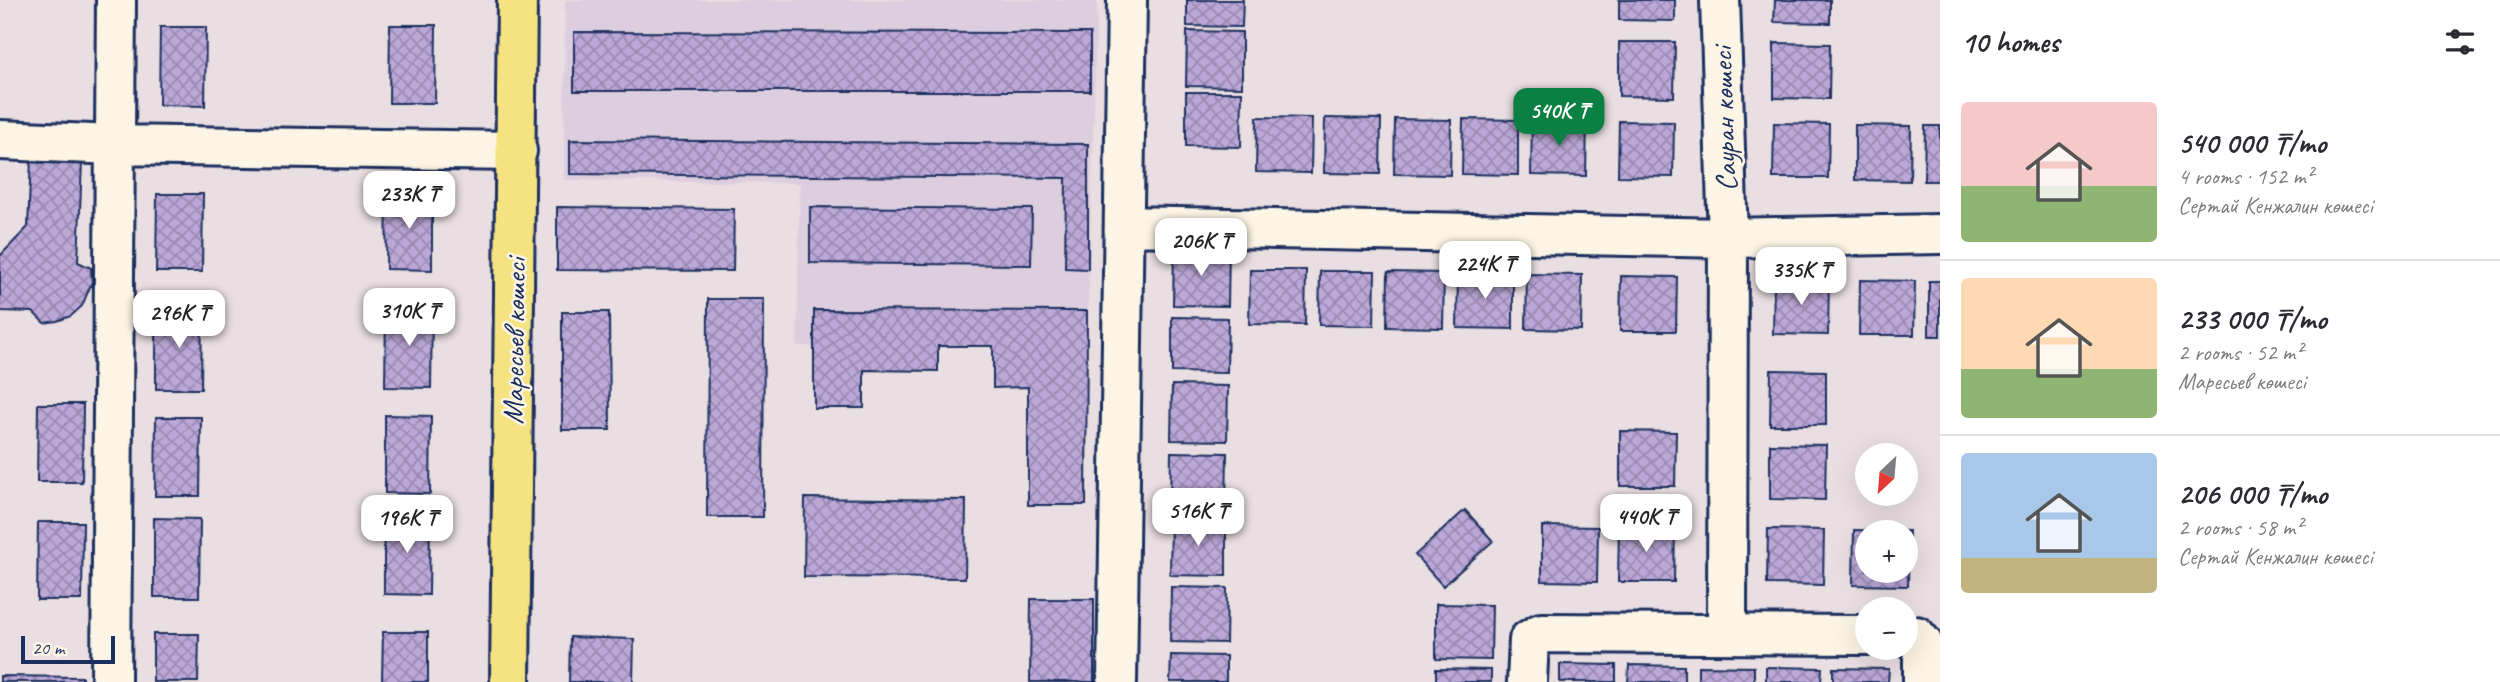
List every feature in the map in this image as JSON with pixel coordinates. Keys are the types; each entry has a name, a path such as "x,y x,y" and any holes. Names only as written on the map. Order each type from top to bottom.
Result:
{"main road":[{"name":"Маресьев көшесі","path":"510,682 517,0"}],"street":[{"path":"111,682 116,0"},
{"path":"1117,682 1127,0"},
{"name":"Сауран көшесі","path":"1720,0 1728,238 1727,632"},
{"path":"0,140 115,145 517,151"},
{"path":"1124,226 1728,238 1940,234"},
{"path":"1527,682 1529,640 1541,633 1855,635"},
{"path":"1918,638 1923,644 1923,682"}],"shaded area":[{"path":"565,0 1097,0 1087,346 797,346 800,183 564,180"}],"building":[{"path":"1187,0 1243,0 1242,27 1187,26"},
{"path":"1619,0 1675,0 1675,21 1619,20"},
{"path":"1775,0 1830,0 1830,23 1774,22"},
{"path":"390,25 436,25 435,103 389,103"},
{"path":"160,27 206,27 205,106 159,105"},
{"path":"1187,31 1242,32 1242,87 1186,86"},
{"path":"574,32 1090,33 1090,91 574,91"},
{"path":"1619,42 1675,42 1674,97 1619,96"},
{"path":"1774,43 1830,44 1829,99 1774,98"},
{"path":"1186,92 1242,92 1241,147 1186,146"},
{"path":"1257,117 1312,118 1311,173 1256,172"},
{"path":"1325,118 1381,119 1380,174 1324,173"},
{"path":"1395,119 1451,120 1450,175 1394,174"},
{"path":"1463,119 1518,120 1518,175 1462,174"},
{"path":"1532,120 1587,121 1586,176 1531,175"},
{"path":"1619,121 1674,122 1673,177 1618,176"},
{"path":"1774,123 1829,124 1828,178 1773,178"},
{"path":"1855,125 1911,126 1910,181 1855,180"},
{"path":"1925,126 1940,126 1940,181 1924,181"},
{"path":"570,140 1088,144 1088,269 1065,268 1066,178 570,174"},
{"path":"31,159 82,161 78,262 91,268 92,282 82,306 71,316 44,323 33,312 0,311 0,256 28,227"},
{"path":"387,191 432,192 432,270 386,269"},
{"path":"157,194 203,194 202,272 156,272"},
{"path":"557,207 734,209 733,271 557,270"},
{"path":"810,207 1032,209 1031,265 810,263"},
{"path":"1174,250 1229,251 1228,306 1173,305"},
{"path":"1250,270 1306,270 1305,325 1249,324"},
{"path":"1320,271 1375,271 1374,326 1319,325"},
{"path":"1388,272 1444,273 1443,328 1387,327"},
{"path":"1458,273 1513,274 1513,329 1457,328"},
{"path":"1527,274 1582,275 1581,330 1526,329"},
{"path":"1621,276 1677,277 1676,331 1620,331"},
{"path":"1774,279 1829,280 1828,335 1773,334"},
{"path":"1860,280 1915,281 1914,335 1859,335"},
{"path":"1929,281 1940,281 1940,336 1929,336"},
{"path":"708,299 764,299 763,517 707,517"},
{"path":"386,309 432,309 431,388 385,387"},
{"path":"814,310 1087,311 1086,505 1028,505 1028,387 993,388 993,346 938,346 938,371 864,370 864,408 814,408"},
{"path":"156,311 202,311 201,389 156,389"},
{"path":"562,312 609,312 610,430 562,430"},
{"path":"1172,317 1228,318 1227,373 1172,372"},
{"path":"1771,370 1826,371 1826,425 1770,425"},
{"path":"1172,385 1228,386 1227,441 1171,440"},
{"path":"38,404 83,404 82,482 37,482"},
{"path":"385,415 431,416 430,494 385,493"},
{"path":"156,417 201,417 200,496 155,496"},
{"path":"1620,431 1676,432 1675,486 1620,486"},
{"path":"1770,444 1826,445 1825,500 1770,499"},
{"path":"1171,452 1227,453 1226,508 1170,507"},
{"path":"805,498 966,500 965,578 804,577"},
{"path":"1465,510 1493,541 1443,586 1415,555"},
{"path":"384,516 430,517 429,595 384,594"},
{"path":"154,518 200,519 199,597 154,597"},
{"path":"1171,520 1226,521 1226,576 1170,575"},
{"path":"38,522 83,522 82,600 37,600"},
{"path":"1542,526 1598,527 1597,582 1542,581"},
{"path":"1619,527 1675,527 1674,582 1618,582"},
{"path":"1768,529 1824,530 1823,585 1767,584"},
{"path":"1854,530 1855,583 1908,583 1908,586 1853,585"},
{"path":"1171,587 1227,588 1226,643 1170,642"},
{"path":"1031,599 1094,599 1094,682 1030,682"},
{"path":"1436,604 1492,605 1491,660 1436,659"},
{"path":"383,632 428,632 428,682 382,682"},
{"path":"153,634 199,634 198,682 153,682"},
{"path":"570,637 634,639 633,682 569,682"},
{"path":"1171,655 1226,656 1226,682 1170,682"},
{"path":"1560,664 1616,665 1616,682 1560,682"},
{"path":"1629,665 1684,666 1684,682 1628,682"},
{"path":"1698,666 1754,667 1754,682 1698,682"},
{"path":"1766,667 1822,668 1821,682 1766,682"},
{"path":"1833,668 1889,669 1888,682 1833,682"},
{"path":"1436,669 1491,670 1491,682 1436,682"},
{"path":"0,676 82,677 82,682 0,682"}]}
